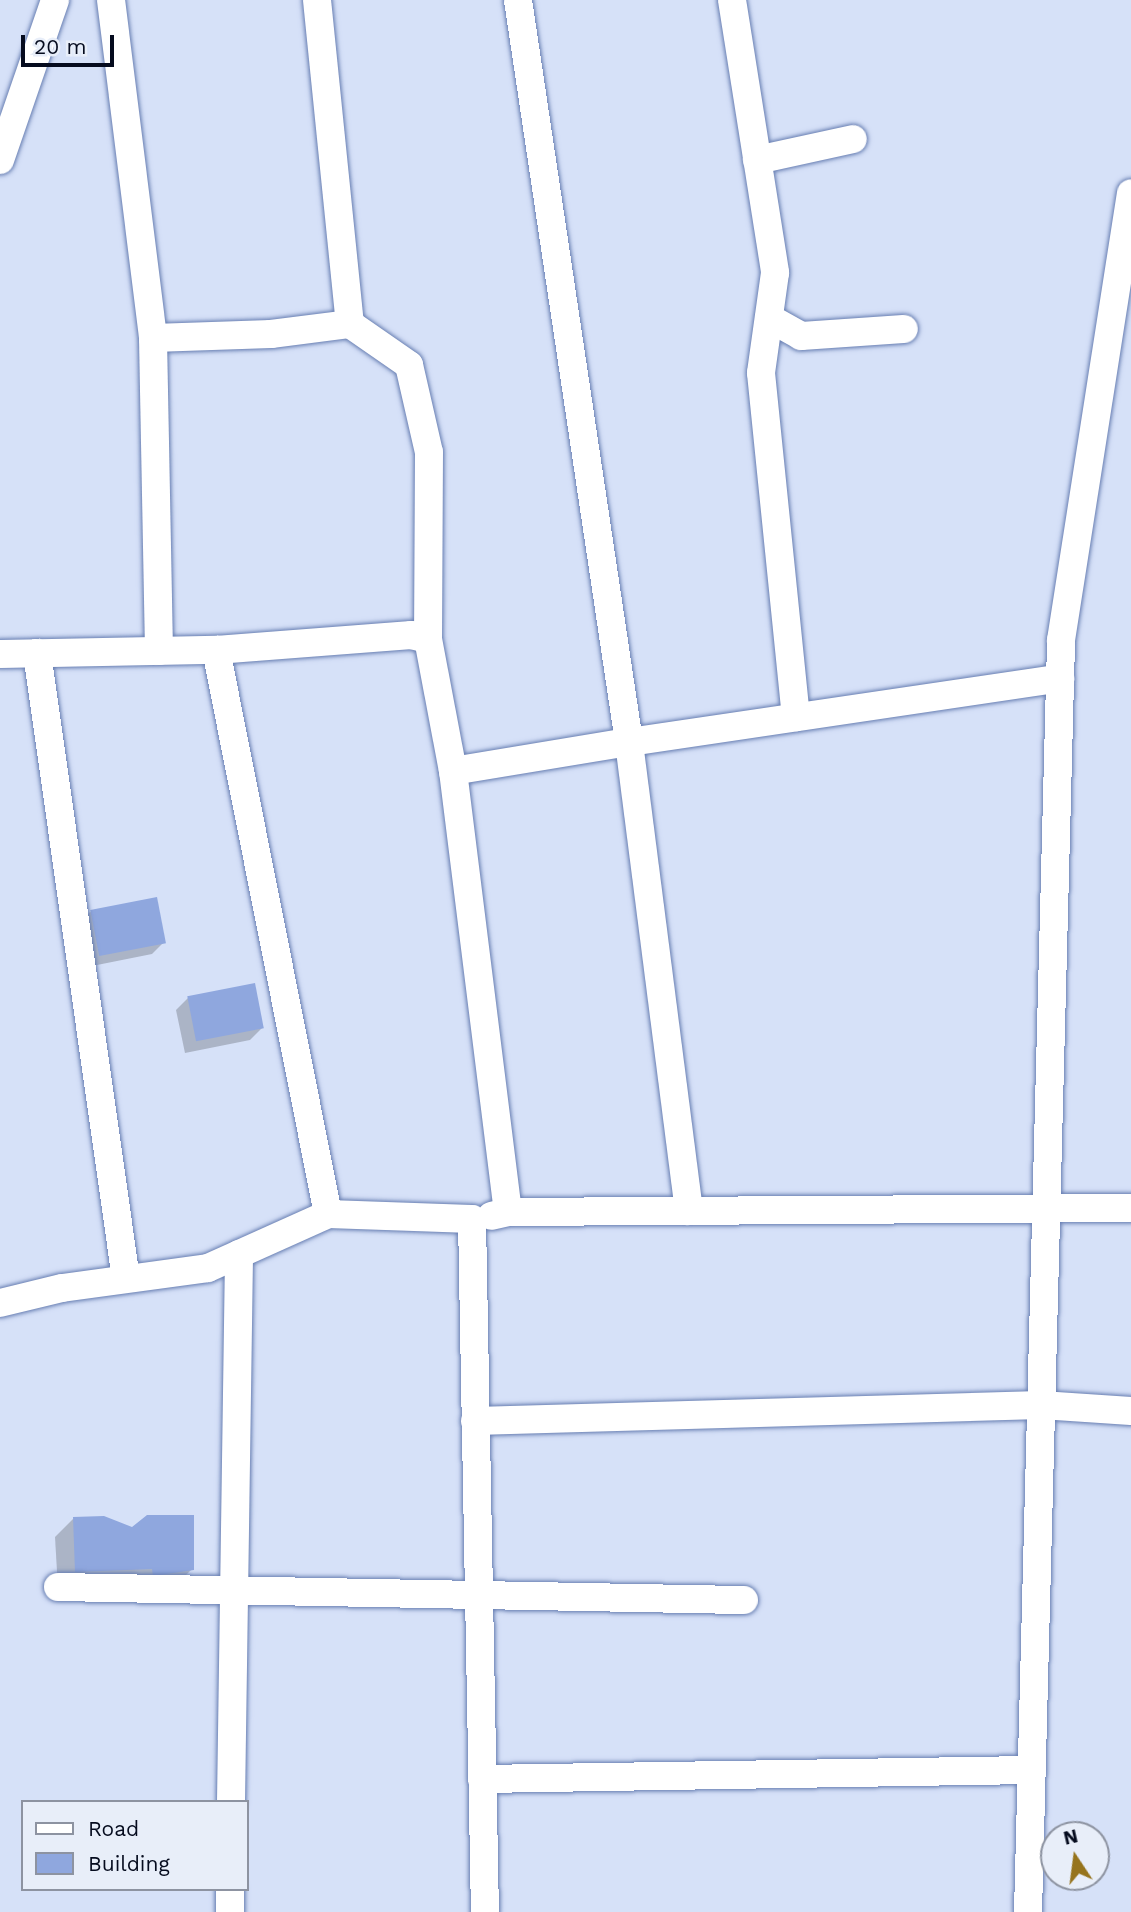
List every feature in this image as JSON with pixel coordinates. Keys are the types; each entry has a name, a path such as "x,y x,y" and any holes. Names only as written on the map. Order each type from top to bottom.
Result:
{"street":[{"path":"0,160 55,0"},
{"path":"111,0 153,338 159,651"},
{"path":"317,0 350,324"},
{"path":"518,0 629,741 689,1211"},
{"path":"732,0 775,273 761,373 796,717"},
{"path":"757,160 853,139"},
{"path":"1028,1912 1061,640 1124,293 1131,193"},
{"path":"769,318 801,336 904,329"},
{"path":"153,338 271,334 350,324 409,365 429,452 428,639 453,771 508,1212"},
{"path":"0,654 215,650 411,635 428,639"},
{"path":"215,650 328,1214"},
{"path":"37,653 126,1279"},
{"path":"453,771 629,741 1060,678"},
{"path":"0,1303 126,1279 208,1268 328,1214 472,1219 508,1212 1131,1208"},
{"path":"472,1219 485,1912"},
{"path":"231,1800 239,1254"},
{"path":"475,1421 1041,1405 1131,1411"},
{"path":"58,1587 479,1598 744,1600"},
{"path":"482,1779 1032,1770"},
{"path":"230,1891 230,1912"}],"building":[{"path":"157,897 166,943 99,956 90,910"},
{"path":"255,983 264,1028 196,1041 187,996"},
{"path":"147,1515 194,1515 194,1570 153,1576 152,1569 75,1572 73,1517 104,1516 132,1527"}]}
